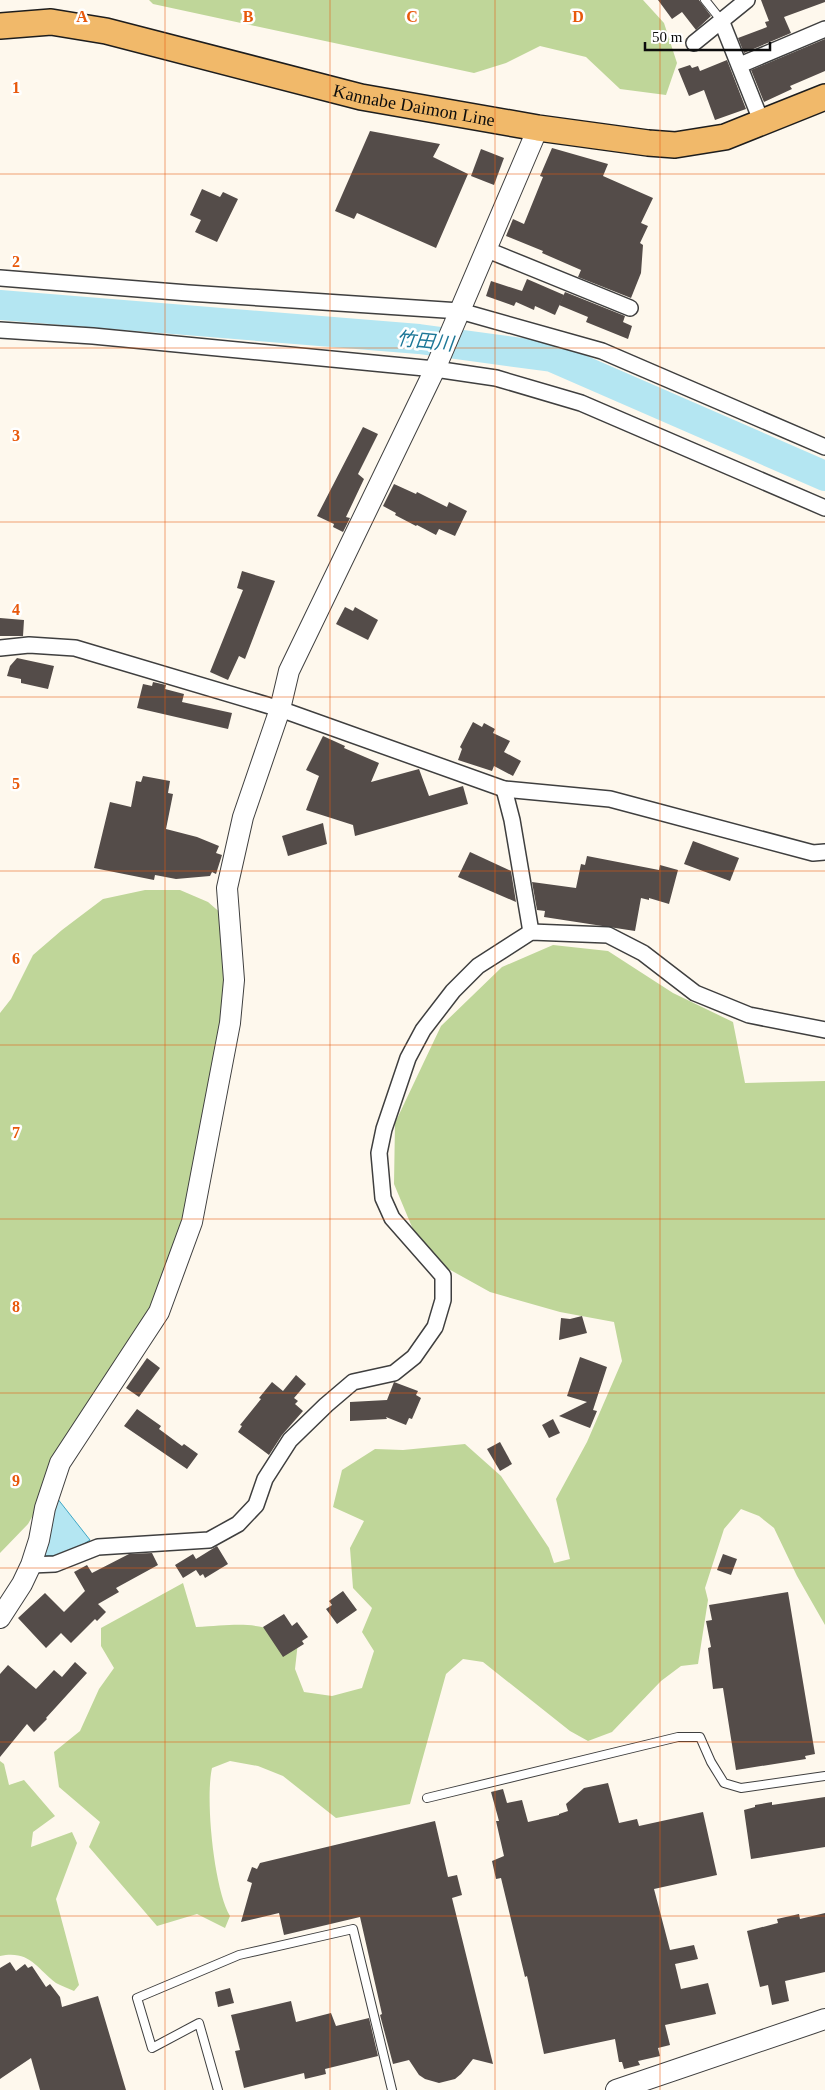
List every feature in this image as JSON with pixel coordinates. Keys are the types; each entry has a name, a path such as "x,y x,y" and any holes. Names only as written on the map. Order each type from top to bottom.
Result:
{"main road":[{"name":"Kannabe Daimon Line","path":"0,26 51,22 106,31 361,98 538,128 648,143 675,145 724,137 825,98"}],"street":[{"path":"694,43 747,0"},
{"path":"721,20 762,123"},
{"path":"740,65 825,29"},
{"path":"0,1618 22,1584 31,1565 39,1540 45,1508 60,1463 159,1312 192,1222 230,1023 234,980 227,888 243,817 280,709 289,671 436,366 538,128"},
{"path":"485,249 630,308"},
{"path":"0,278 459,313 602,351 825,447"},
{"path":"0,330 93,336 436,366 496,378 582,403 825,508"},
{"path":"0,648 29,645 75,648 280,709 504,789 610,799 813,853 825,852"},
{"path":"504,789 512,820 531,932"},
{"path":"31,1565 55,1564 98,1547 209,1540 238,1524 256,1505 265,1478 290,1440 326,1405 353,1382 394,1373 414,1357 434,1327 443,1300 443,1276 392,1218 383,1198 379,1153 384,1129 408,1058 423,1030 453,991 478,966 531,932 608,935 643,953 695,993 750,1015 825,1030"},
{"path":"616,2090 825,2019"}],"lane":[{"path":"705,0 721,20"},
{"path":"427,1798 678,1736 700,1737 711,1762 724,1783 741,1788 825,1776"},
{"path":"218,2090 199,2023 152,2048 136,1998 239,1955 353,1928 392,2090"}],"green space":[{"path":"149,0 643,0 664,23 677,63 666,95 620,89 586,57 540,46 506,63 474,73 153,4"},
{"path":"145,890 180,890 208,902 223,915 227,1024 187,1213 147,1315 28,1524 0,1553 0,1013 11,999 33,955 62,930 103,899"},
{"path":"553,945 608,951 673,993 733,1022 745,1083 825,1081 825,1625 797,1576 774,1528 759,1516 741,1509 724,1529 705,1588 708,1600 698,1664 681,1666 661,1681 612,1732 588,1741 570,1731 483,1662 463,1659 446,1674 410,1804 336,1818 283,1776 258,1766 230,1761 212,1768 210,1821 212,1844 219,1886 230,1916 225,1928 197,1914 157,1926 89,1847 100,1822 59,1787 54,1752 80,1731 99,1689 114,1668 101,1646 101,1628 183,1583 196,1627 248,1625 272,1630 298,1642 295,1669 304,1692 332,1696 362,1688 374,1651 362,1632 372,1608 353,1588 350,1548 364,1521 333,1507 342,1470 375,1449 403,1450 465,1444 501,1476 549,1548 554,1563 570,1559 556,1499 587,1442 622,1361 614,1322 560,1312 490,1292 445,1267 417,1239 394,1184 395,1123 441,1026 502,967"},
{"path":"0,1761 4,1764 9,1785 24,1780 55,1816 33,1832 31,1847 72,1832 77,1843 56,1899 79,1985 74,1991 56,1983 26,1958 10,1955 0,1956"}],"water":[{"path":"57,1498 90,1540 66,1555 41,1556"}],"building":[{"path":"658,0 699,0 711,16 696,30 682,12 672,19"},
{"path":"761,0 825,0 825,2 784,17 791,33 744,53 738,38 767,27 765,22 769,21"},
{"path":"825,39 825,71 790,86 792,89 764,102 751,70"},
{"path":"727,60 746,109 715,120 704,90 689,96 678,69 690,65 692,68 698,66 700,71"},
{"path":"370,131 440,144 433,157 468,174 436,248 357,213 354,219 335,211"},
{"path":"552,148 608,164 603,176 653,198 641,223 648,226 640,243 643,245 641,273 631,298 578,277 581,270 542,253 543,251 506,236 513,219 524,224 543,177 540,176"},
{"path":"481,149 504,158 494,185 471,176"},
{"path":"202,189 220,197 223,192 238,199 217,242 195,232 201,220 190,215"},
{"path":"527,279 564,295 555,315 535,306 534,310 516,302 514,306 486,296 491,281 522,291"},
{"path":"565,292 625,316 623,322 632,326 628,339 586,322 588,317 559,305"},
{"path":"363,427 378,434 358,474 364,479 346,517 350,518 343,532 333,527 334,524 317,516"},
{"path":"394,484 416,494 417,492 447,507 449,502 467,511 455,536 439,529 436,535 395,515 396,513 383,506"},
{"path":"242,571 275,581 245,659 239,656 228,680 210,672 243,590 237,588"},
{"path":"345,607 353,611 355,607 378,620 368,640 336,624"},
{"path":"0,618 24,620 23,636 0,636"},
{"path":"17,658 54,666 48,689 21,683 21,679 7,676 10,666"},
{"path":"153,682 166,685 165,689 184,694 182,702 232,713 228,729 137,708 143,684 152,686"},
{"path":"473,722 482,727 484,723 495,729 493,733 510,741 504,752 521,761 513,776 494,766 492,771 458,760 462,749 460,747"},
{"path":"323,736 345,746 344,748 379,763 371,782 419,769 429,796 463,786 468,804 355,836 353,825 306,810 319,776 306,770"},
{"path":"143,776 170,781 168,793 173,794 166,829 197,837 219,846 216,853 222,855 216,874 212,872 210,876 176,879 155,875 154,880 94,868 110,802 131,807 136,781 141,782"},
{"path":"323,823 327,844 288,856 282,836"},
{"path":"693,841 739,858 730,881 684,864"},
{"path":"470,852 511,871 516,902 458,877"},
{"path":"587,856 659,870 660,865 678,870 669,904 649,898 649,900 641,898 635,931 544,917 545,911 537,910 532,882 576,888 581,864 585,865"},
{"path":"582,1316 587,1333 559,1340 561,1318 570,1319"},
{"path":"580,1357 607,1367 593,1410 597,1411 590,1428 559,1416 587,1402 567,1396"},
{"path":"147,1358 160,1368 139,1397 126,1388"},
{"path":"296,1375 306,1384 294,1398 298,1401 295,1404 303,1411 282,1435 269,1455 238,1432 242,1426 240,1425 272,1382 283,1391"},
{"path":"394,1382 418,1391 416,1395 421,1398 412,1419 409,1418 406,1425 386,1417 387,1419 350,1421 350,1402 387,1400"},
{"path":"137,1409 161,1426 159,1429 182,1446 184,1444 198,1454 187,1469 124,1426"},
{"path":"553,1419 560,1433 549,1438 542,1425"},
{"path":"500,1442 512,1464 500,1471 487,1449"},
{"path":"217,1546 228,1564 205,1578 203,1574 200,1576 196,1570 183,1578 175,1565 193,1554 196,1559"},
{"path":"152,1553 158,1565 116,1588 119,1592 98,1604 106,1612 97,1621 95,1619 71,1643 61,1633 46,1648 18,1618 45,1593 64,1612 85,1591 74,1572 87,1565 92,1573 129,1554"},
{"path":"723,1554 737,1559 731,1575 717,1570"},
{"path":"343,1591 357,1610 337,1624 326,1609 332,1605 329,1601"},
{"path":"788,1592 815,1754 805,1756 806,1759 736,1770 723,1688 713,1689 708,1648 711,1647 706,1621 712,1620 709,1605"},
{"path":"284,1614 292,1626 297,1622 308,1637 302,1641 304,1644 283,1657 263,1627"},
{"path":"75,1662 87,1673 34,1732 27,1724 0,1757 0,1674 8,1665 36,1689 54,1670 62,1677"},
{"path":"608,1783 619,1823 637,1819 639,1826 703,1812 717,1875 654,1889 670,1950 694,1945 698,1959 675,1964 681,1989 708,1983 716,2014 665,2025 670,2045 658,2048 660,2056 638,2061 640,2065 624,2069 622,2062 619,2062 615,2039 544,2054 527,1976 525,1977 501,1878 496,1879 492,1861 504,1856 496,1821 499,1821 491,1792 503,1789 507,1803 522,1800 528,1822 568,1811 566,1804 584,1788"},
{"path":"825,1797 825,1847 751,1859 744,1810 755,1807 755,1805 772,1802 772,1805"},
{"path":"435,1821 448,1877 457,1875 462,1895 452,1898 493,2064 473,2059 455,2079 439,2083 419,2075 409,2060 393,2064 380,2015 382,2014 360,1917 284,1935 279,1913 241,1922 252,1883 247,1881 252,1867 257,1869 260,1863"},
{"path":"825,1913 825,1972 785,1981 789,2001 772,2005 768,1985 760,1987 747,1931 778,1923 777,1919 799,1914 800,1919"},
{"path":"10,1962 16,1971 25,1964 28,1968 32,1966 46,1987 50,1984 60,1997 62,2007 98,1996 126,2090 40,2090 31,2058 0,2079 0,1968"},
{"path":"230,1988 234,2003 218,2007 215,1992"},
{"path":"291,2001 296,2022 331,2013 336,2026 369,2018 378,2056 325,2069 326,2074 305,2079 304,2073 244,2088 235,2051 240,2050 231,2015"}],"waterway":[{"name":"竹田川","path":"0,305 419,339 552,357 825,476"}]}
